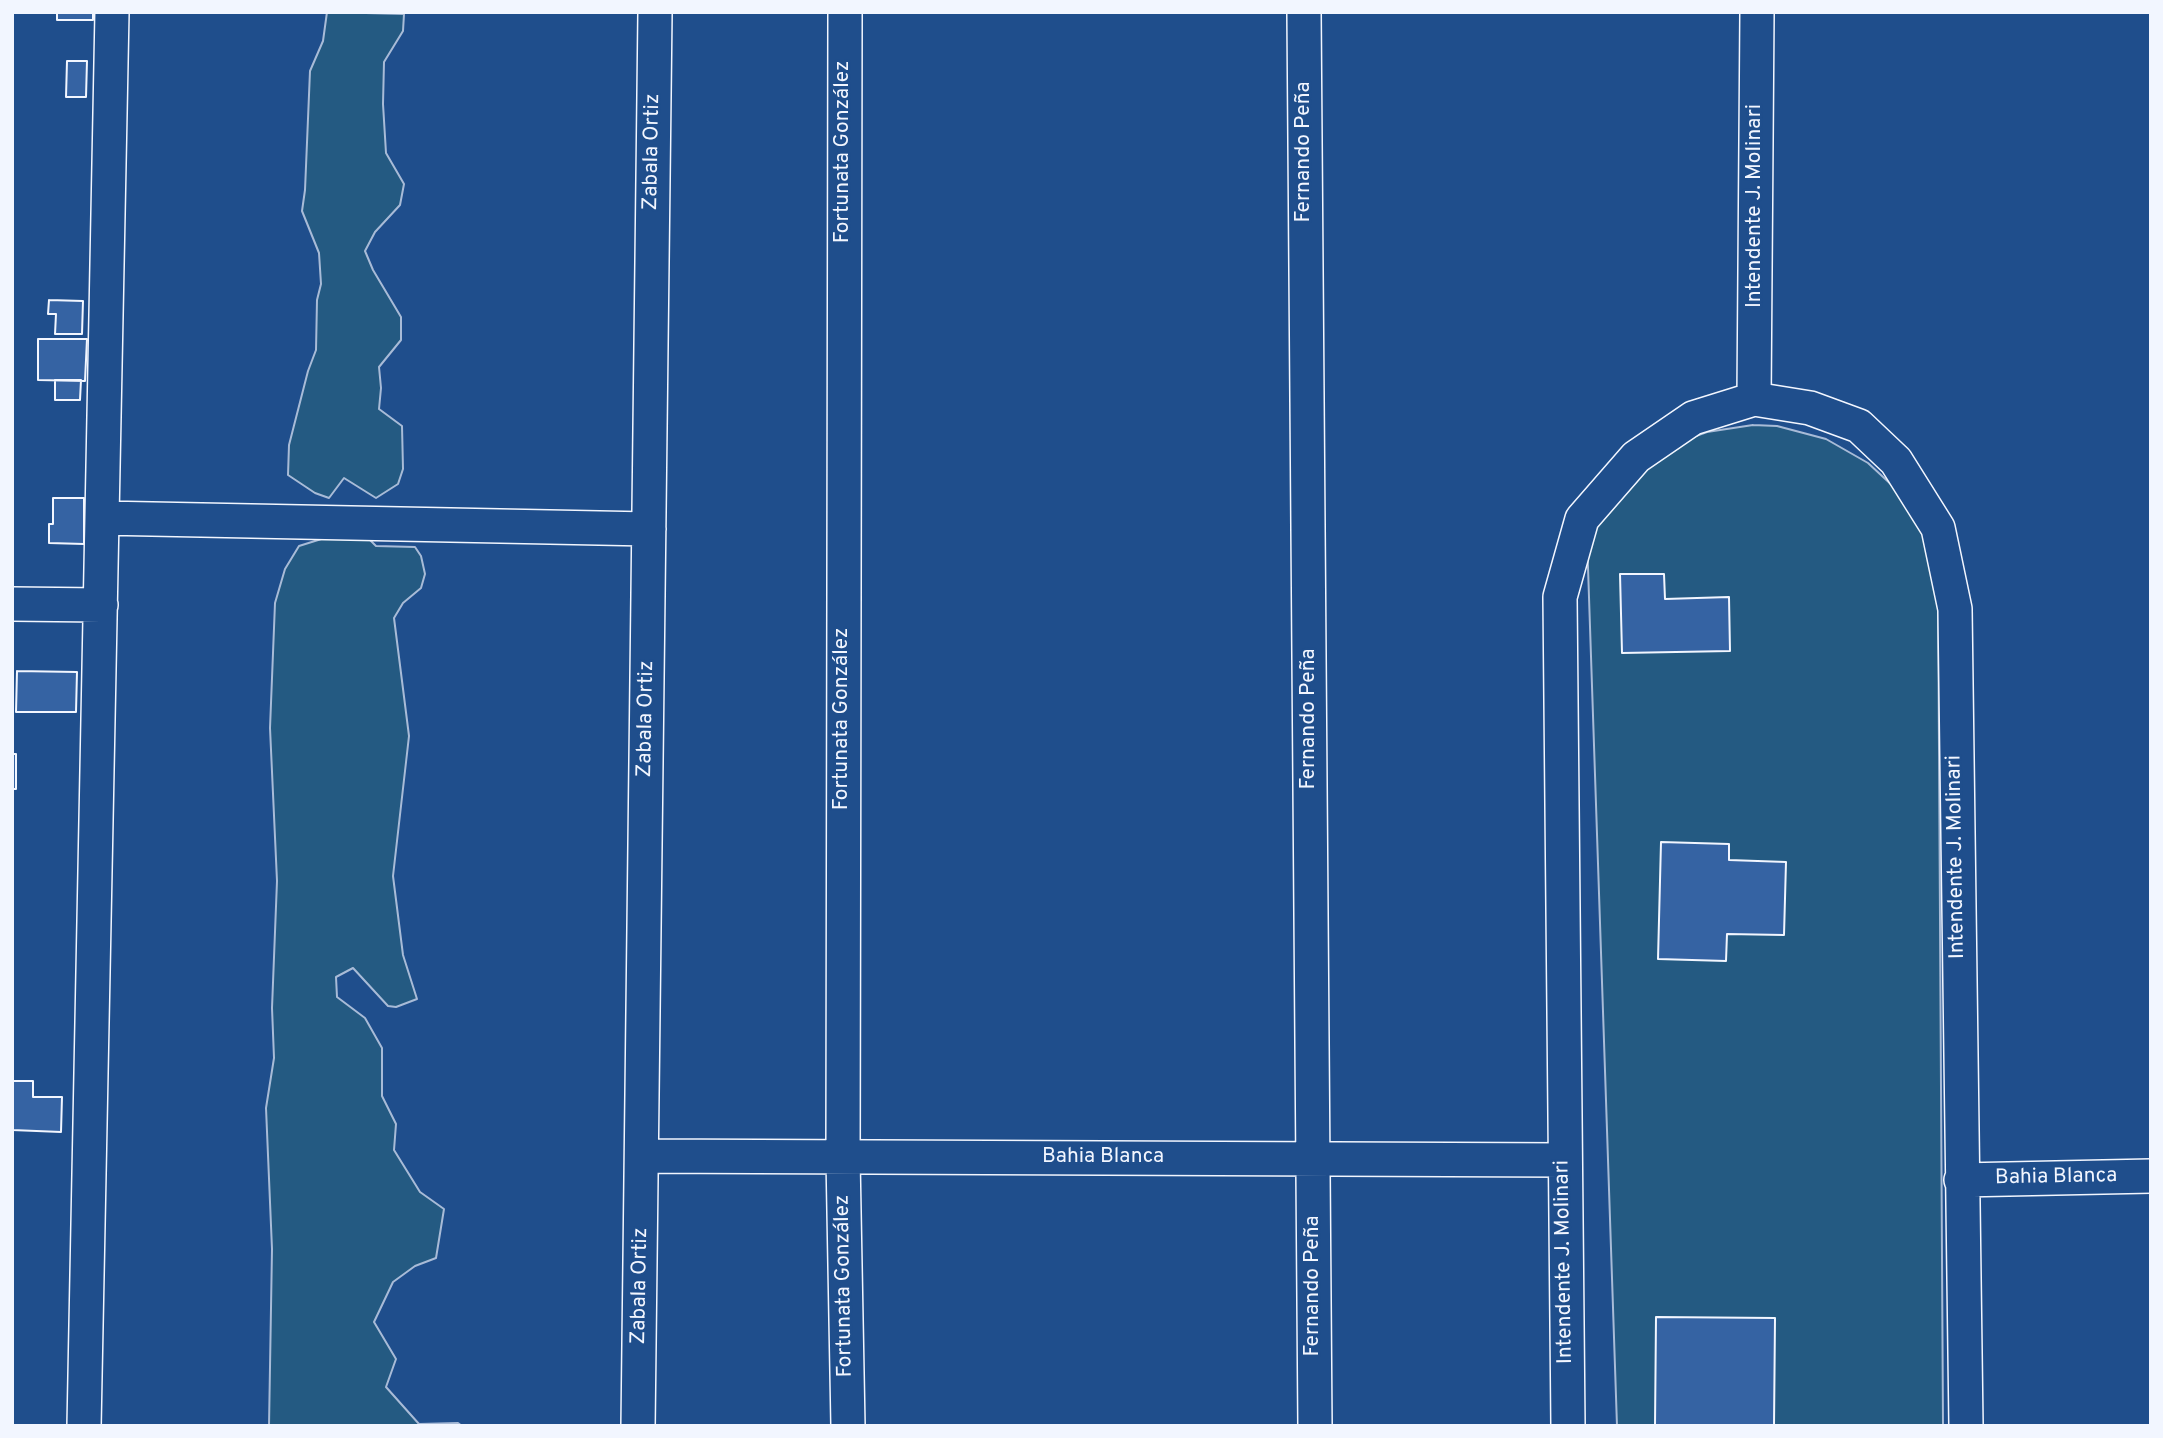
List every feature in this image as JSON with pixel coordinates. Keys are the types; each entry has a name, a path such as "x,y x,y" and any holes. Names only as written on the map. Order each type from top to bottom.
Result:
{"street":[{"path":"84,1426 112,12"},
{"name":"Zabala Ortiz","path":"638,1426 655,12"},
{"name":"Fortunata González","path":"845,12 843,1158 848,1426"},
{"name":"Fernando Peña","path":"1304,12 1315,1426"},
{"name":"Intendente J. Molinari","path":"1754,399 1757,12"},
{"name":"Intendente J. Molinari","path":"1567,1426 1560,597 1582,519 1636,457 1693,418 1754,399 1810,408 1860,426 1896,461 1938,528 1955,609 1966,1426"},
{"path":"103,518 649,529"},
{"path":"12,604 101,605"},
{"name":"Bahia Blanca","path":"643,1156 1564,1160"},
{"name":"Bahia Blanca","path":"1961,1180 2151,1176"}],"shaded area":[{"path":"327,12 404,14 403,31 384,62 383,104 386,153 404,184 400,205 375,232 365,251 401,317 401,340 379,367 379,409 402,426 403,469 398,484 376,498 344,478 329,498 315,493 288,475 289,445 316,350 317,300 321,284 319,253 302,211 310,71 323,41"},
{"path":"1753,425 1777,426 1826,439 1868,463 1895,488 1922,530 1938,580 1943,1426 1617,1426 1587,538 1611,497 1685,440 1707,432"},
{"path":"350,530 363,533 376,546 415,547 421,556 425,574 421,588 403,603 394,618 409,736 393,876 403,955 417,999 396,1007 388,1006 353,968 336,977 337,997 365,1018 382,1048 382,1096 396,1124 394,1150 420,1192 444,1209 436,1258 415,1266 393,1282 374,1322 396,1359 386,1387 419,1424 458,1423 462,1426 269,1426 272,1249 266,1108 274,1058 272,1008 277,881 270,728 275,603 285,569 299,546"}],"building":[{"path":"57,12 93,12 93,20 57,20"},
{"path":"67,61 87,61 86,97 66,97"},
{"path":"49,300 83,301 82,334 55,334 56,314 48,314"},
{"path":"38,339 87,339 85,381 38,380"},
{"path":"55,380 81,380 80,400 55,400"},
{"path":"53,498 84,498 84,544 49,543 49,524 53,524"},
{"path":"1620,574 1664,574 1665,599 1729,597 1730,651 1622,653"},
{"path":"17,671 77,672 76,712 16,712"},
{"path":"12,754 16,754 16,789 12,789"},
{"path":"1661,842 1729,844 1729,860 1786,862 1784,935 1727,934 1726,961 1658,959"},
{"path":"12,1081 33,1081 33,1097 62,1097 61,1132 12,1130"},
{"path":"1656,1317 1775,1318 1774,1426 1655,1426"}]}
